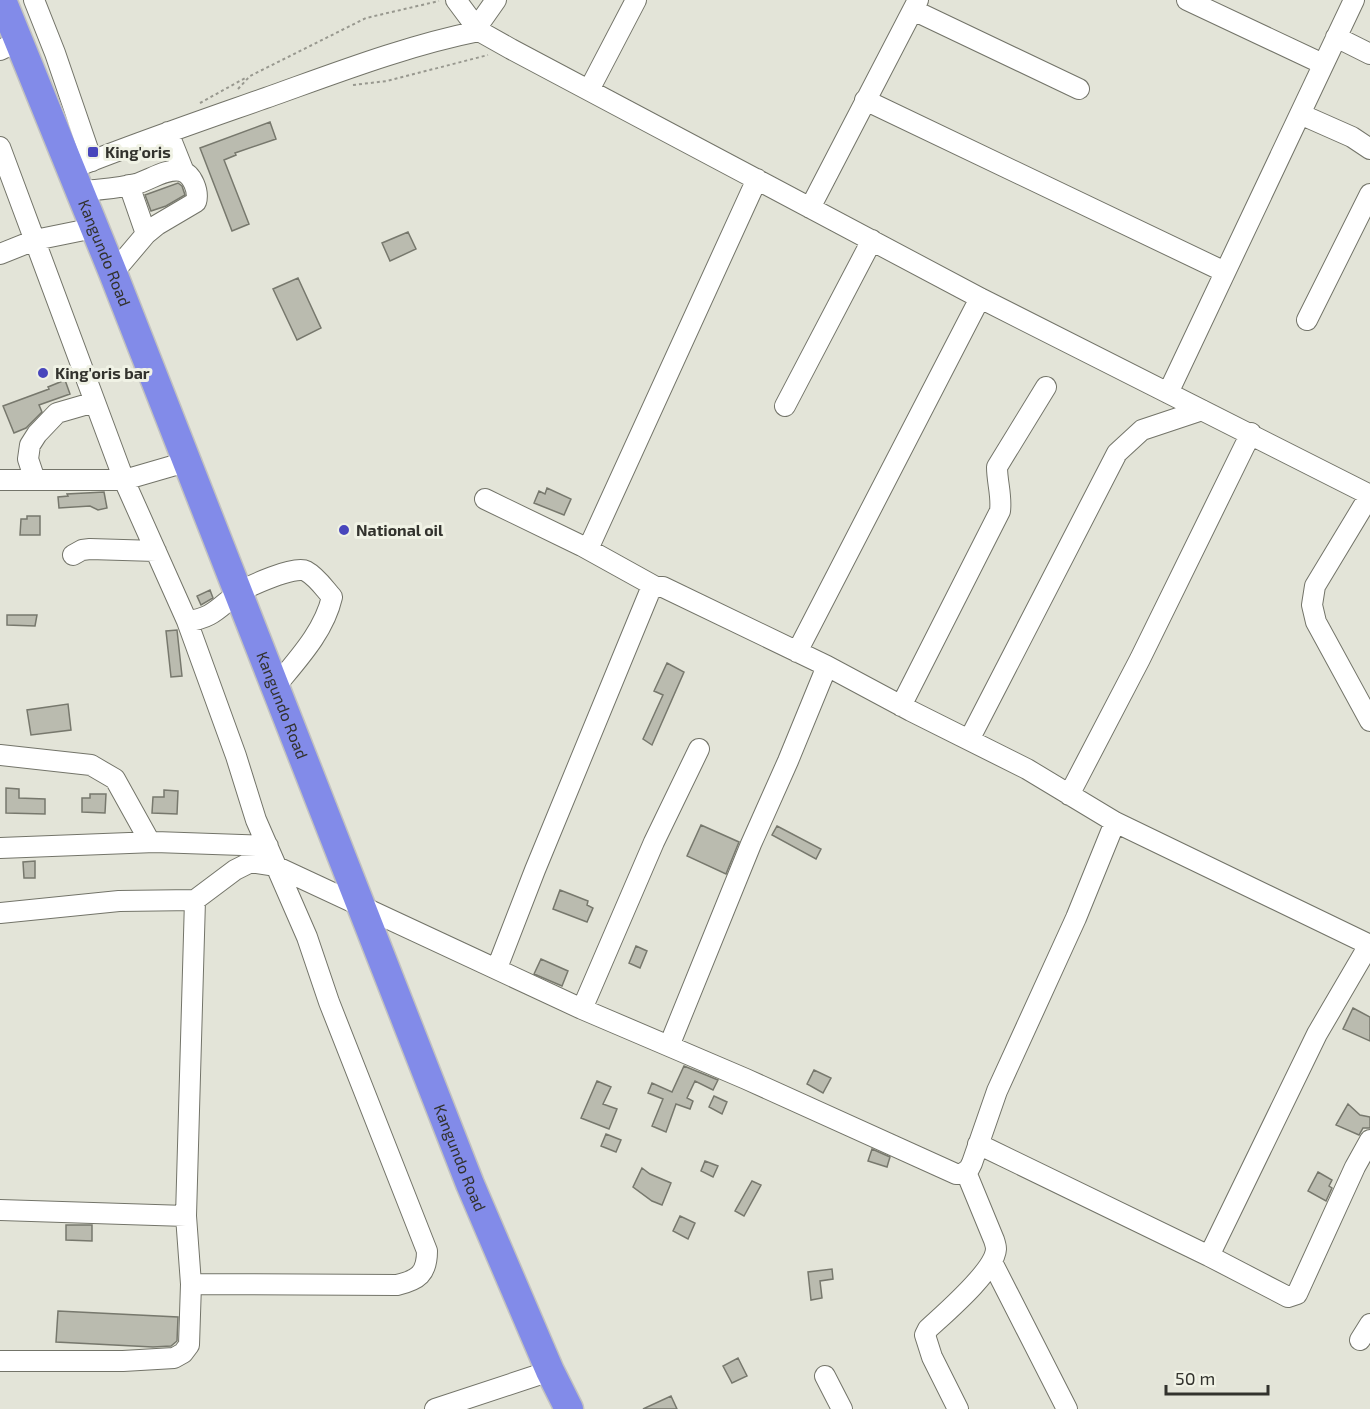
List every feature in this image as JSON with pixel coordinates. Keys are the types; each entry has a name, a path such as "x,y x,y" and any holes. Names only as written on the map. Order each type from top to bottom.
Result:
{"highway":[{"name":"Kangundo Road","path":"2,0 10,45 81,174 94,228 470,1184 550,1371 569,1409"}],"street":[{"path":"34,0 55,53 81,174"},
{"path":"456,0 478,29 511,49 980,298 1370,495 1315,586 1312,605 1316,622 1370,721"},
{"path":"81,174 168,132 333,73 478,29 496,0"},
{"path":"589,90 636,0"},
{"path":"1187,0 1323,64"},
{"path":"1168,393 1354,0"},
{"path":"810,208 915,5 1079,89"},
{"path":"1336,37 1370,54"},
{"path":"865,100 1225,272"},
{"path":"1300,114 1370,149"},
{"path":"113,273 146,234 196,202 196,190 190,177 184,172 168,132"},
{"path":"0,147 124,480 187,621 236,756 256,820 307,937 329,1002 427,1251 427,1263 421,1274 413,1281 397,1285 191,1284"},
{"path":"81,174 129,185 164,173 184,172"},
{"path":"588,549 757,180"},
{"path":"129,185 146,234"},
{"path":"1307,320 1370,194"},
{"path":"0,254 34,240 94,228"},
{"path":"785,406 872,240"},
{"path":"797,652 980,298"},
{"path":"901,706 1000,511 1001,499 997,467 1046,387"},
{"path":"35,480 28,459 30,445 38,434 57,413 95,402"},
{"path":"969,740 1116,453 1142,430 1202,410"},
{"path":"1069,795 1251,433"},
{"path":"0,480 124,480 186,462"},
{"path":"485,499 588,549 656,587 663,587 827,666 1027,769 1115,822 1369,945 1312,1044 1209,1256"},
{"path":"72,555 81,550 90,549 156,551"},
{"path":"187,621 200,620 219,610 239,592 297,569 304,569 314,576 332,597 329,611 321,626 275,687"},
{"path":"497,968 650,591 656,587"},
{"path":"669,1046 751,844 788,762 827,666"},
{"path":"582,1009 654,842 699,749"},
{"path":"0,755 91,765 115,779 150,842"},
{"path":"0,913 119,901 195,900 235,870 251,862 275,866 582,1009 956,1174 966,1172 972,1163 996,1091 1076,918 1115,822"},
{"path":"0,848 150,842 268,846"},
{"path":"0,1361 123,1361 174,1358 183,1353 189,1345 191,1284 186,1216 195,900"},
{"path":"978,1144 1209,1256 1288,1297 1297,1294 1355,1167 1370,1140"},
{"path":"958,1409 932,1357 925,1335 928,1329 983,1275 992,1262 996,1250 966,1172"},
{"path":"0,1210 186,1216"},
{"path":"992,1262 1067,1409"},
{"path":"435,1409 550,1371"},
{"path":"825,1376 842,1409"}],"path":[{"path":"236,92 250,76 366,18 445,0"},
{"path":"353,85 387,81 511,49"}],"building":[{"path":"270,122 276,139 235,153 236,155 224,160 249,224 232,231 200,148"},
{"path":"178,183 182,186 185,195 166,206 151,211 145,195"},
{"path":"408,232 416,249 390,261 382,243"},
{"path":"298,278 321,328 297,340 273,289"},
{"path":"65,380 70,394 39,405 42,412 26,428 14,433 3,406 49,389 48,387"},
{"path":"547,488 571,499 564,515 534,503 539,491 545,494"},
{"path":"104,492 107,508 98,510 90,506 59,508 58,497 68,496 67,494"},
{"path":"27,516 40,516 40,535 20,535 21,519 27,519"},
{"path":"210,590 213,598 201,605 197,596"},
{"path":"7,615 37,615 35,626 7,625"},
{"path":"177,630 182,676 171,677 166,631"},
{"path":"667,663 684,672 652,745 643,739 663,695 654,691"},
{"path":"68,704 71,730 31,735 27,710"},
{"path":"6,788 19,789 19,798 45,799 45,814 6,813"},
{"path":"164,790 178,791 177,814 152,813 153,797 164,797"},
{"path":"90,794 106,794 105,813 82,812 82,798 90,798"},
{"path":"701,825 739,842 726,874 687,856"},
{"path":"777,826 821,849 816,859 772,835"},
{"path":"35,861 35,878 24,878 23,862"},
{"path":"560,890 588,901 587,905 593,908 587,922 553,909"},
{"path":"636,946 647,951 640,968 629,963"},
{"path":"541,959 568,971 562,986 534,974"},
{"path":"1353,1008 1370,1017 1370,1041 1343,1029"},
{"path":"684,1066 718,1080 713,1090 695,1081 687,1098 693,1101 690,1109 676,1104 666,1132 652,1126 663,1099 648,1093 652,1083 672,1092"},
{"path":"814,1070 831,1078 823,1093 807,1084"},
{"path":"597,1081 611,1087 603,1104 617,1109 609,1129 581,1118"},
{"path":"714,1096 727,1102 722,1114 709,1107"},
{"path":"1348,1104 1360,1115 1370,1117 1370,1128 1363,1128 1359,1135 1336,1125"},
{"path":"606,1134 621,1140 616,1152 601,1146"},
{"path":"872,1149 890,1157 887,1167 868,1161"},
{"path":"705,1161 718,1166 713,1177 701,1171"},
{"path":"642,1168 671,1183 662,1205 652,1201 633,1187"},
{"path":"1318,1172 1332,1180 1329,1186 1332,1188 1326,1201 1308,1191"},
{"path":"752,1181 761,1185 744,1216 735,1211"},
{"path":"680,1216 695,1223 688,1239 673,1231"},
{"path":"66,1225 92,1225 92,1241 66,1240"},
{"path":"832,1269 833,1279 820,1281 822,1298 811,1300 808,1272"},
{"path":"58,1311 178,1317 177,1341 171,1346 153,1347 56,1342"},
{"path":"738,1358 747,1376 732,1383 723,1366"},
{"path":"671,1396 677,1409 643,1409"}],"place":[{"name":"King'oris","path":"93,152"},
{"name":"King'oris bar","path":"43,373"},
{"name":"National oil","path":"344,530"}]}
